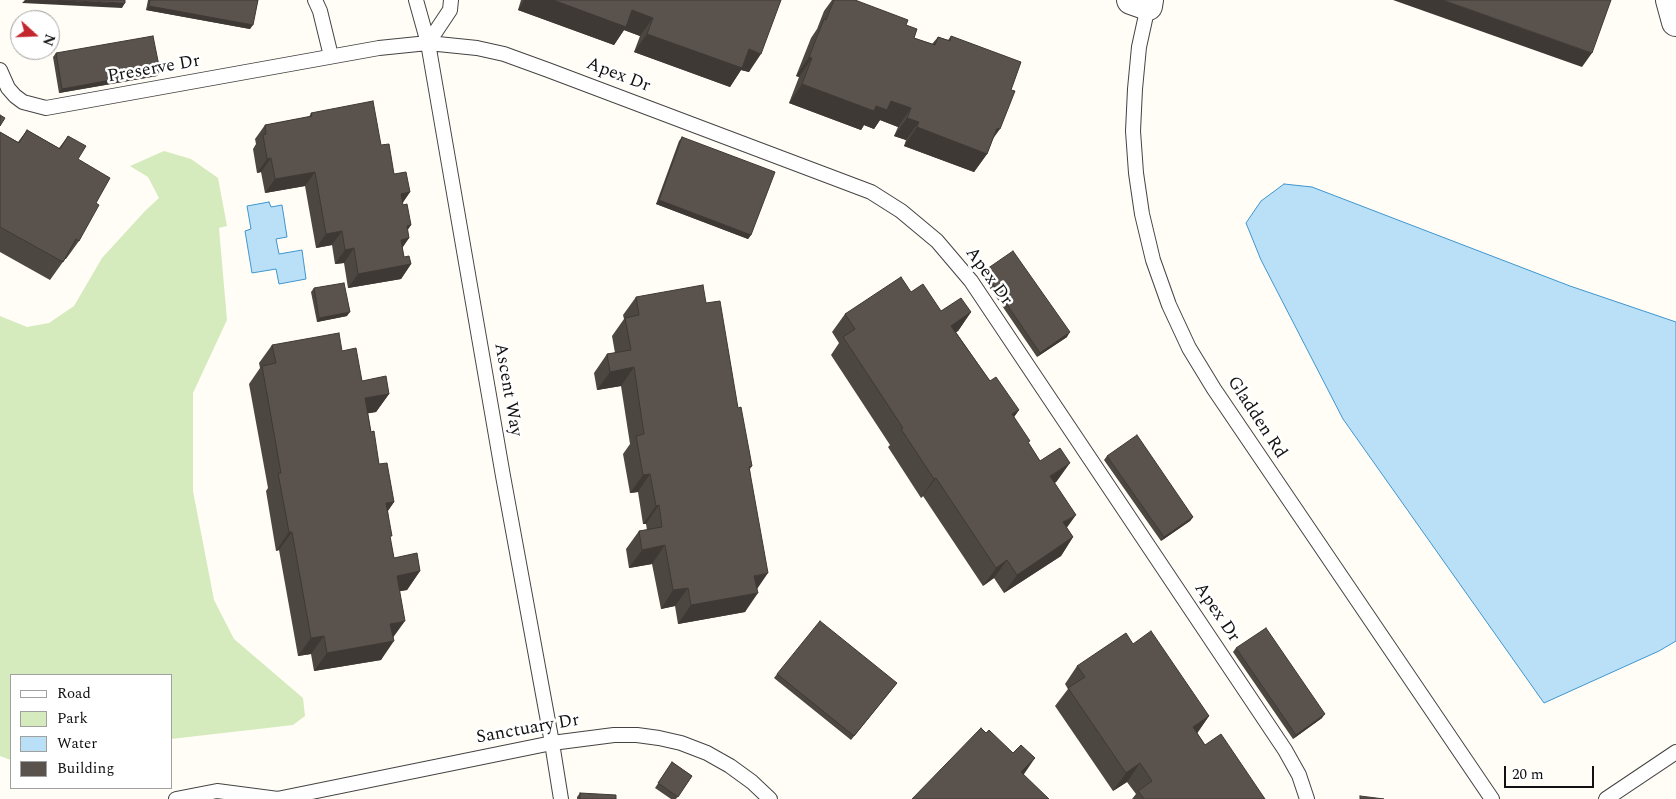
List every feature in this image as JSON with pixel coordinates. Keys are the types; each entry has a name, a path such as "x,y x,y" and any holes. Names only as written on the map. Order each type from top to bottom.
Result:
{"street":[{"path":"1670,0 1676,22"}],"lane":[{"path":"314,0 320,11 331,56"},
{"name":"Ascent Way","path":"416,0 428,43 561,799"},
{"path":"428,43 450,10 451,0"},
{"name":"Gladden Rd","path":"1143,2 1134,89 1133,131 1136,172 1142,214 1153,260 1169,305 1190,348 1214,388 1492,799"},
{"name":"Preserve Dr","path":"0,70 8,88 15,96 23,102 46,108 331,56 379,48 428,43"},
{"name":"Apex Dr","path":"428,43 477,48 504,54 872,192 901,211 937,241 971,281 1280,742 1299,774 1307,799"},
{"name":"Sanctuary Dr","path":"176,799 217,791 278,799 552,743 614,735 637,735 681,743 706,753 730,766 752,782 770,799"},
{"path":"1606,799 1676,752"}],"green space":[{"path":"164,151 191,159 218,178 227,226 219,228 227,320 193,393 193,491 214,600 234,639 303,698 305,716 293,725 172,739 172,674 10,674 10,760 0,756 0,316 27,327 49,323 74,306 102,258 159,198 148,177 130,166"}],"water":[{"path":"1284,184 1312,187 1570,286 1676,322 1676,641 1659,651 1544,703 1343,419 1261,260 1246,223 1261,201"},
{"path":"269,202 271,207 282,205 287,237 276,239 279,254 302,250 306,279 279,284 276,269 252,273 245,231 251,229 247,206"}],"building":[{"path":"47,0 125,0 125,3"},
{"path":"150,0 258,0 253,25 149,6"},
{"path":"553,0 781,0 761,54 749,49 742,68 647,34 653,18 632,10 626,27"},
{"path":"834,0 855,0 908,20 906,25 917,29 914,38 935,45 938,37 950,41 951,36 1021,62 1011,90 1015,91 1000,129 997,128 987,154 917,127 919,122 907,118 911,108 891,101 887,110 876,106 874,111 802,84 812,58 809,57 824,19 826,20"},
{"path":"1443,0 1611,0 1592,53"},
{"path":"153,36 160,71 62,89 57,60 60,60 60,52"},
{"path":"373,101 381,145 389,144 394,174 406,172 410,192 401,194 403,205 407,204 411,225 407,226 409,238 401,240 404,257 409,256 411,264 358,274 354,248 345,250 342,231 326,234 315,172 275,179 271,158 267,159 263,135 266,134 265,125 312,116 311,113"},
{"path":"0,115 5,118 0,126"},
{"path":"27,130 60,149 68,136 86,146 78,159 110,178 96,203 99,205 79,241 76,239 63,262 0,227 0,132 19,143"},
{"path":"682,137 775,172 751,235 659,200"},
{"path":"1013,251 1070,332 1040,353 984,271"},
{"path":"901,277 911,292 923,284 941,311 961,298 971,312 951,326 990,381 996,377 1019,410 1012,414 1030,441 1028,442 1040,461 1060,448 1070,463 1050,476 1076,515 1063,522 1073,537 1017,575 1007,560 996,568 936,478 934,479 843,337 855,329 845,314"},
{"path":"344,283 350,312 319,318 314,288"},
{"path":"703,285 706,303 720,301 738,408 741,407 752,466 749,467 768,573 754,576 758,593 691,605 688,588 673,590 665,545 642,550 639,531 662,527 659,505 656,506 650,474 643,475 636,436 644,434 634,367 610,372 607,354 631,350 625,318 639,315 636,297"},
{"path":"339,333 342,351 356,348 362,381 386,376 389,394 365,398 371,432 374,431 379,464 387,463 394,502 386,503 394,558 417,553 420,571 397,576 405,621 390,624 394,641 327,653 324,636 311,638 292,532 289,532 278,473 281,473 262,366 276,363 272,345"},
{"path":"1137,435 1193,517 1164,537 1107,456"},
{"path":"820,621 897,683 854,736 777,674"},
{"path":"1266,628 1325,714 1296,735 1236,648"},
{"path":"1151,631 1209,716 1193,727 1205,745 1221,734 1265,799 1144,799 1138,791 1152,781 1140,763 1126,773 1068,688 1085,677 1077,666 1126,633 1133,644"},
{"path":"981,728 986,733 989,730 1013,753 1021,745 1035,758 1021,772 1049,799 912,799"},
{"path":"672,762 692,776 678,797 658,783"},
{"path":"580,793 616,795 616,799 580,799"},
{"path":"1360,796 1384,799 1360,799"}]}
